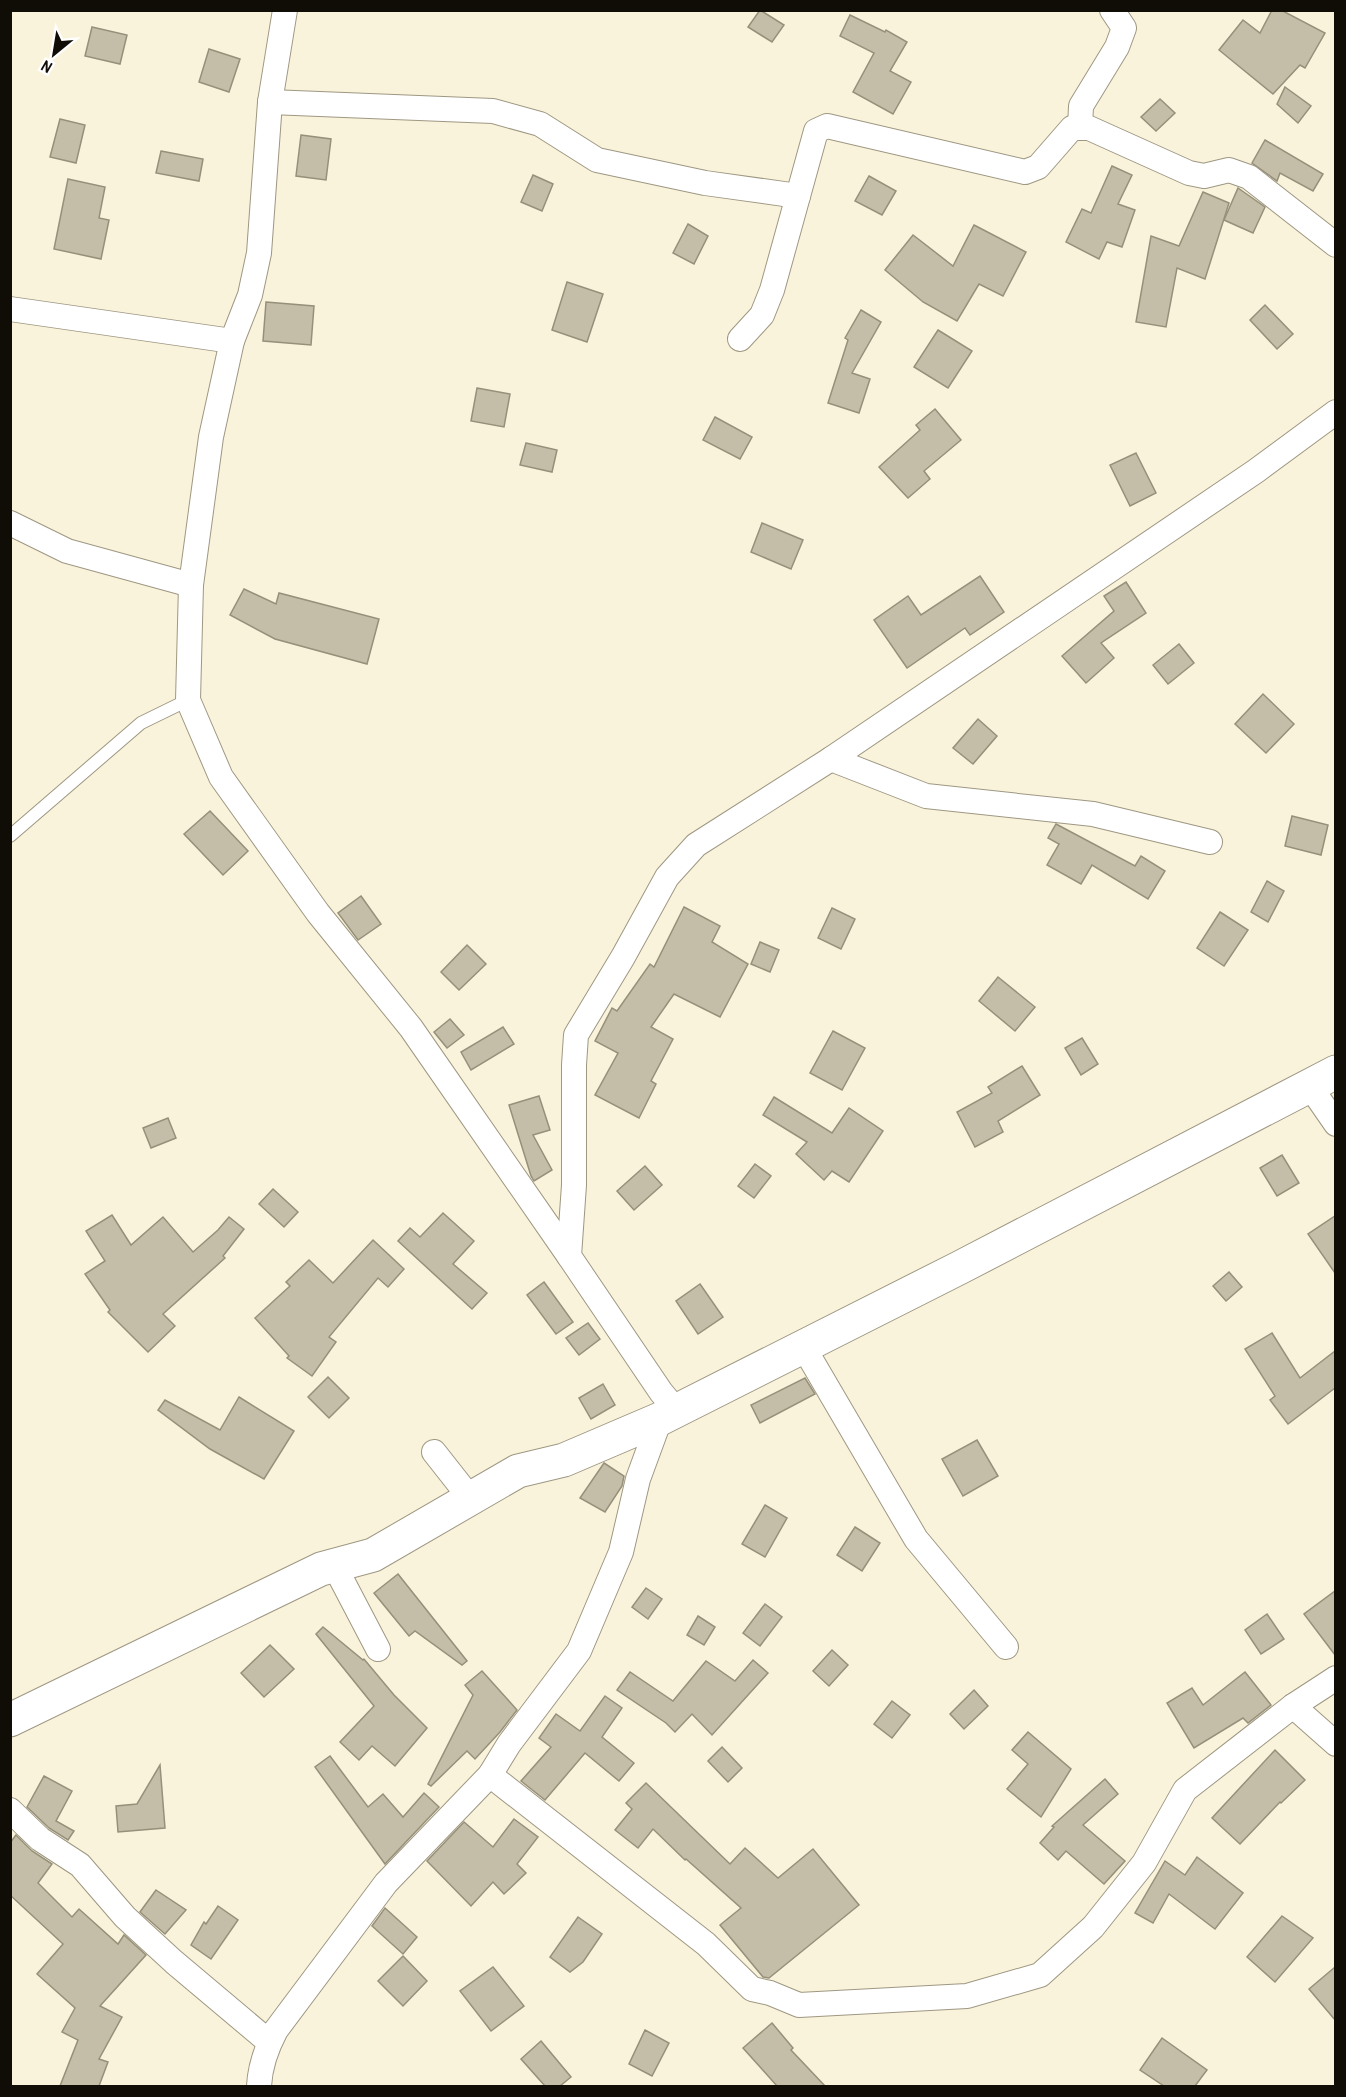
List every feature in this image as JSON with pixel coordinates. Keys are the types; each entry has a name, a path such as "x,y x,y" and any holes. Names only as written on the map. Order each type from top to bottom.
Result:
{"street":[{"path":"259,2086 269,2042 276,2030 386,1883 490,1775 509,1744 579,1651 621,1552 638,1479 668,1414 661,1392 411,1028 318,913 221,777 188,700 191,585 212,437 232,341 250,295 259,253 270,102 285,10"},
{"path":"1080,128 1081,106 1117,46 1124,28 1112,10"},
{"path":"270,102 493,111 540,124 597,160 705,183 798,196"},
{"path":"740,339 762,315 766,307 816,131 827,126 1025,172 1038,167 1072,128 1089,128 1189,173 1204,176 1229,170 1249,177 1335,245"},
{"path":"13,312 232,341"},
{"path":"568,1256 574,1185 576,1035 667,877 681,861 696,845 831,759 1256,471 1335,412"},
{"path":"10,523 67,551 191,585"},
{"path":"831,759 926,796 1093,814 1210,842"},
{"path":"10,1720 310,1574 373,1555 518,1472 564,1460 668,1414 959,1268 1322,1078 1335,1124"},
{"path":"803,1347 916,1539 1006,1647"},
{"path":"434,1452 471,1499"},
{"path":"334,1565 378,1649"},
{"path":"490,1775 706,1944 752,1989 770,1993 799,2005 967,1996 1040,1975 1093,1927 1144,1863 1185,1790 1293,1706 1335,1678"},
{"path":"1293,1706 1335,1744"},
{"path":"10,1810 40,1839 80,1865 125,1917 174,1962 269,2042"}],"lane":[{"path":"10,836 141,723 188,700"}],"building":[{"path":"760,10 784,25 772,42 748,27"},
{"path":"1272,10 1281,10 1325,33 1305,68 1300,65 1273,94 1219,50 1243,20 1260,33"},
{"path":"850,15 885,32 886,30 907,42 890,71 911,82 893,114 853,92 874,53 840,36"},
{"path":"92,27 127,35 120,64 85,56"},
{"path":"209,49 240,59 229,92 199,82"},
{"path":"1285,87 1311,106 1298,123 1277,104"},
{"path":"1160,99 1175,113 1156,131 1141,117"},
{"path":"60,119 85,125 76,163 50,157"},
{"path":"301,135 331,139 326,180 296,176"},
{"path":"1265,140 1323,174 1313,191 1280,173 1277,181 1252,163"},
{"path":"161,151 203,159 199,181 156,173"},
{"path":"1112,166 1132,175 1118,204 1135,210 1122,247 1107,242 1099,259 1066,242 1082,209 1091,213"},
{"path":"533,175 553,184 542,211 521,202"},
{"path":"869,176 896,191 882,215 855,201"},
{"path":"68,179 105,187 99,218 109,220 101,259 54,249"},
{"path":"1238,188 1265,207 1253,233 1224,220"},
{"path":"1203,192 1229,203 1205,279 1177,268 1166,327 1136,322 1151,236 1179,246"},
{"path":"688,224 708,236 694,264 673,253"},
{"path":"974,225 1026,252 1003,296 979,284 957,321 923,302 885,270 913,235 953,266"},
{"path":"567,282 603,294 587,342 552,330"},
{"path":"266,302 314,306 311,345 263,341"},
{"path":"1265,305 1293,334 1277,349 1250,320"},
{"path":"861,310 881,322 852,373 870,379 859,413 828,403 848,340 845,338"},
{"path":"938,330 972,351 948,388 914,367"},
{"path":"477,388 510,394 504,427 471,421"},
{"path":"935,409 961,440 924,471 930,479 908,498 879,467 920,430 916,425"},
{"path":"715,417 752,437 740,459 703,440"},
{"path":"526,443 557,450 552,472 520,465"},
{"path":"1136,453 1156,493 1130,506 1110,465"},
{"path":"762,523 803,540 791,569 751,552"},
{"path":"980,576 1004,612 970,635 965,628 907,668 874,620 908,596 921,615"},
{"path":"1126,582 1146,613 1101,643 1114,658 1086,683 1062,656 1114,611 1104,596"},
{"path":"244,589 276,604 279,593 379,619 367,664 275,639 230,615"},
{"path":"1179,644 1194,663 1168,684 1153,665"},
{"path":"1263,694 1294,724 1266,753 1235,724"},
{"path":"978,719 997,736 973,764 953,748"},
{"path":"210,811 248,851 223,875 184,834"},
{"path":"1292,816 1328,825 1321,855 1285,846"},
{"path":"1056,824 1135,866 1141,856 1165,871 1148,899 1092,865 1081,884 1047,865 1059,844 1048,838"},
{"path":"1267,881 1284,891 1268,922 1251,912"},
{"path":"361,896 381,924 358,940 338,913"},
{"path":"684,907 720,926 712,942 748,964 720,1017 674,994 651,1027 673,1039 651,1081 656,1084 639,1118 595,1095 618,1053 595,1041 612,1008 617,1011 650,964 654,967"},
{"path":"832,908 855,919 841,949 818,938"},
{"path":"1220,912 1248,930 1224,966 1197,948"},
{"path":"760,942 779,950 770,972 751,964"},
{"path":"467,945 486,964 459,990 441,972"},
{"path":"998,977 1035,1007 1015,1031 979,1001"},
{"path":"450,1019 464,1035 447,1048 434,1032"},
{"path":"503,1027 514,1044 471,1070 461,1052"},
{"path":"833,1031 865,1048 842,1090 810,1073"},
{"path":"1082,1038 1098,1064 1081,1075 1065,1048"},
{"path":"1022,1066 1040,1095 998,1121 1003,1132 975,1147 957,1112 992,1093 988,1087"},
{"path":"539,1096 550,1130 533,1135 552,1170 534,1181 509,1105"},
{"path":"774,1097 832,1133 849,1108 883,1131 849,1182 832,1171 824,1180 796,1154 807,1142 763,1115"},
{"path":"168,1118 176,1138 151,1148 143,1128"},
{"path":"1282,1155 1299,1183 1277,1196 1260,1168"},
{"path":"755,1164 771,1176 754,1198 738,1186"},
{"path":"645,1166 662,1185 634,1210 617,1191"},
{"path":"273,1189 298,1212 284,1227 259,1204"},
{"path":"443,1213 474,1241 453,1264 487,1293 472,1309 398,1241 410,1228 420,1237"},
{"path":"112,1215 131,1245 163,1217 193,1252 229,1217 244,1229 223,1256 225,1258 163,1314 175,1326 148,1352 108,1312 110,1310 85,1274 105,1261 86,1231"},
{"path":"1335,1216 1335,1273 1308,1234"},
{"path":"373,1240 404,1269 388,1287 378,1278 329,1337 336,1342 312,1376 287,1358 289,1356 255,1318 290,1286 286,1282 309,1260 333,1283"},
{"path":"1229,1272 1242,1287 1226,1301 1213,1286"},
{"path":"544,1282 573,1322 556,1334 527,1295"},
{"path":"700,1284 723,1317 698,1334 676,1301"},
{"path":"588,1323 600,1339 579,1355 566,1338"},
{"path":"1272,1333 1300,1378 1335,1351 1335,1388 1288,1424 1270,1400 1275,1396 1245,1349"},
{"path":"328,1377 349,1398 329,1418 308,1397"},
{"path":"805,1378 815,1394 760,1423 751,1405"},
{"path":"603,1384 615,1405 591,1419 579,1398"},
{"path":"239,1397 294,1431 264,1479 210,1449 158,1410 165,1400 220,1430"},
{"path":"977,1440 998,1476 963,1496 942,1459"},
{"path":"604,1463 624,1476 622,1486 605,1512 580,1498"},
{"path":"765,1505 787,1518 765,1557 742,1544"},
{"path":"855,1527 880,1543 862,1571 837,1555"},
{"path":"398,1574 467,1661 462,1665 415,1631 409,1636 374,1593"},
{"path":"646,1588 662,1599 648,1619 632,1607"},
{"path":"1335,1591 1335,1655 1304,1614"},
{"path":"765,1604 782,1617 760,1646 743,1633"},
{"path":"1267,1614 1284,1639 1261,1654 1245,1630"},
{"path":"698,1616 715,1627 704,1645 687,1635"},
{"path":"323,1627 364,1659 394,1695 427,1728 395,1766 372,1746 359,1760 340,1742 374,1706 316,1634"},
{"path":"270,1645 294,1669 264,1697 241,1673"},
{"path":"832,1650 848,1665 829,1686 813,1671"},
{"path":"753,1660 768,1673 712,1735 692,1714 675,1732 666,1723 617,1690 630,1672 673,1701 706,1661 735,1681"},
{"path":"482,1671 517,1710 475,1759 467,1751 431,1786 428,1784 473,1695 465,1685"},
{"path":"1245,1672 1271,1705 1248,1723 1243,1718 1194,1748 1167,1703 1192,1688 1203,1705"},
{"path":"974,1690 988,1706 964,1729 950,1714"},
{"path":"605,1696 622,1708 602,1737 634,1763 619,1781 585,1753 545,1800 521,1781 551,1747 539,1738 556,1714 580,1731"},
{"path":"892,1701 910,1715 892,1738 874,1724"},
{"path":"1028,1732 1071,1769 1041,1817 1007,1789 1028,1764 1012,1750"},
{"path":"722,1747 742,1768 728,1782 708,1761"},
{"path":"1275,1750 1305,1780 1280,1802 1240,1844 1212,1818"},
{"path":"330,1756 368,1807 383,1794 403,1817 424,1793 439,1807 385,1864 315,1767"},
{"path":"160,1765 165,1828 118,1832 116,1806 137,1804"},
{"path":"44,1776 72,1791 56,1821 74,1831 68,1840 49,1828 27,1807"},
{"path":"1105,1779 1118,1794 1083,1825 1125,1861 1104,1884 1066,1851 1058,1860 1040,1843 1054,1827 1052,1826"},
{"path":"646,1783 730,1864 745,1848 778,1878 813,1849 859,1905 769,1978 763,1977 720,1925 741,1908 653,1829 638,1848 615,1830 632,1809 626,1803"},
{"path":"514,1819 538,1837 517,1864 526,1873 504,1894 493,1882 471,1906 427,1861 464,1822 493,1847"},
{"path":"16,1835 32,1851 52,1864 38,1883 72,1917 79,1909 118,1944 124,1935 146,1955 100,2006 122,2017 99,2059 108,2062 99,2086 60,2086 78,2040 62,2032 75,2008 37,1974 63,1944 10,1895 10,1843"},
{"path":"1197,1857 1243,1893 1215,1929 1169,1894 1153,1923 1135,1913 1165,1861 1185,1875"},
{"path":"156,1890 186,1910 165,1934 140,1912"},
{"path":"218,1906 238,1920 211,1959 191,1945 204,1922 206,1924"},
{"path":"385,1908 417,1937 403,1954 372,1926"},
{"path":"1282,1916 1313,1938 1275,1982 1247,1957"},
{"path":"578,1917 602,1934 583,1962 570,1972 550,1957"},
{"path":"403,1956 427,1981 403,2006 378,1981"},
{"path":"493,1967 524,2006 491,2031 460,1991"},
{"path":"1335,1967 1335,2020 1309,1989"},
{"path":"772,2023 793,2048 791,2050 825,2086 777,2086 743,2048"},
{"path":"645,2030 669,2043 652,2076 629,2064"},
{"path":"1162,2038 1207,2070 1195,2086 1164,2086 1140,2070"},
{"path":"541,2041 571,2077 560,2086 545,2086 521,2059"}]}
